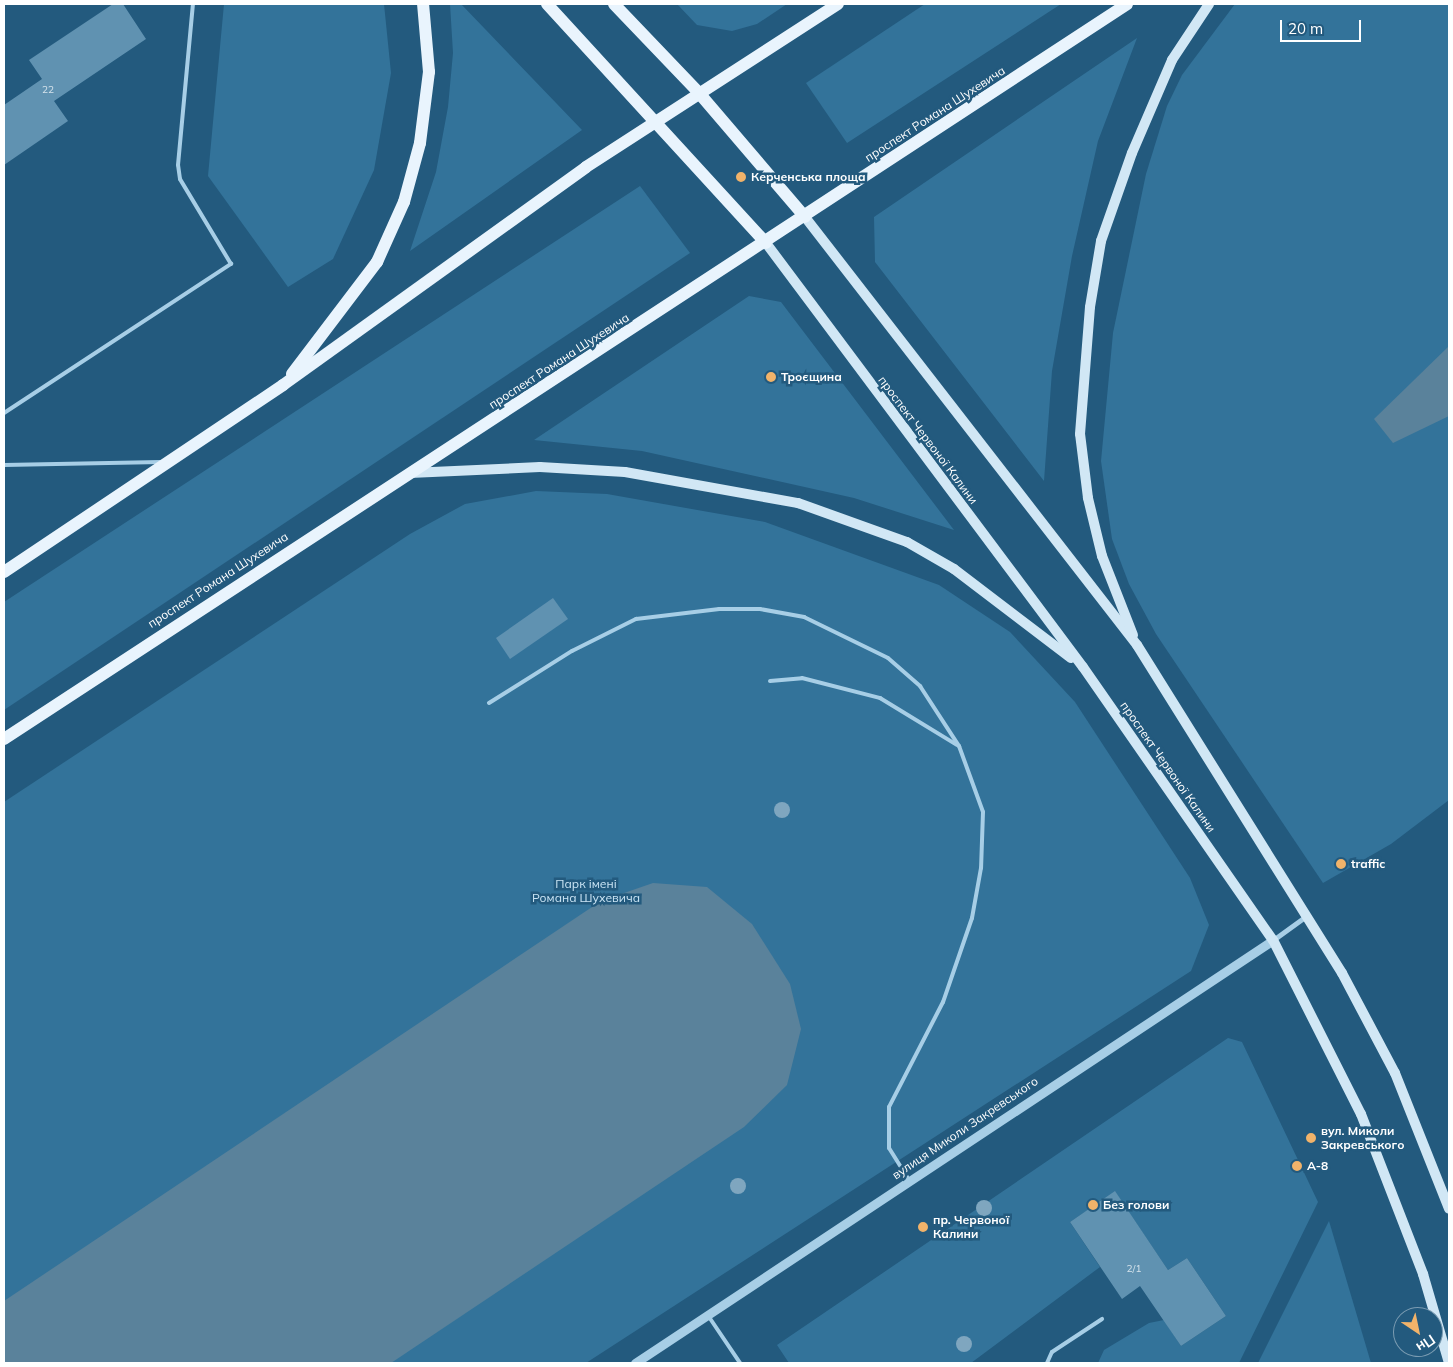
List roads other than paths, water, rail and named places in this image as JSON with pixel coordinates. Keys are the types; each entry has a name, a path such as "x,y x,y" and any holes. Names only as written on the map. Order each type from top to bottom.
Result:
{"main road":[{"path":"283,385 377,262 404,202 420,143 429,72 423,4"},
{"path":"547,4 658,121 766,243"},
{"path":"614,4 699,93 805,217 1137,645 1309,915 1395,1073 1449,1209"},
{"path":"4,572 283,385 586,167 838,4"},
{"name":"проспект Романа Шухевича","path":"4,739 407,474 766,243 1127,4"},
{"path":"1137,645 1102,556 1088,498 1080,434 1083,368 1101,241 1159,88 1209,4"},
{"name":"проспект Червоної Калини","path":"766,243 1083,667 1274,940 1361,1114 1423,1274 1449,1362"},
{"path":"407,474 540,467 625,472 798,503 907,542 954,568 1083,667"}],"street":[{"name":"вулиця Миколи Закревського","path":"635,1363 1309,915"}],"lane":[{"path":"4,413 231,264 180,179 178,165 193,4"},
{"path":"4,465 168,462"},
{"path":"489,704 572,651 636,619 676,611 760,609 804,617 888,658 920,686 958,746 983,812 981,868 972,918 943,1002 889,1107 889,1148 909,1180"},
{"path":"770,681 802,678 880,698 958,746"},
{"path":"708,1314 740,1363"},
{"path":"1047,1363 1052,1352 1102,1318"}],"place":[{"name":"Керченська площа","path":"741,177"},
{"name":"Троєщина","path":"771,377"},
{"name":"traffic","path":"1341,864"},
{"name":"вул. Миколи Закревського","path":"1311,1138"},
{"name":"А-8","path":"1297,1166"},
{"name":"Без голови","path":"1093,1205"},
{"name":"пр. Червоної Калини","path":"923,1227"}],"park label":[{"name":"Парк імені Романа Шухевича","path":"586,891"}]}
